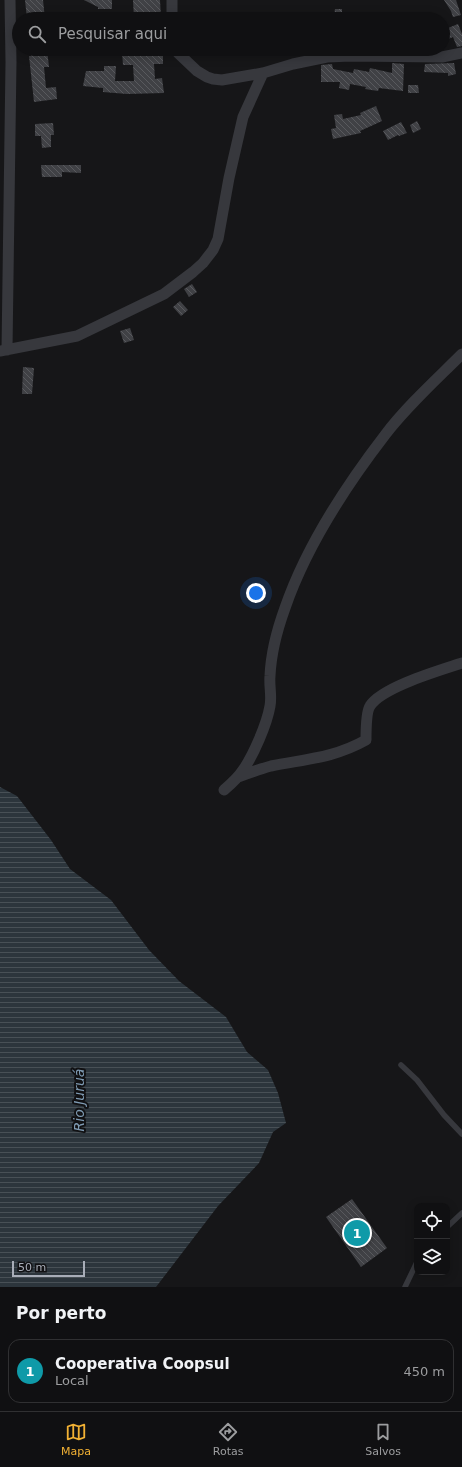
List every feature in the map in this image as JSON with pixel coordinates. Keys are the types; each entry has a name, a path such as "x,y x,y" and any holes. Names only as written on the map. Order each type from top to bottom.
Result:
{"street":[{"path":"10,0 11,62 4,350 77,336 164,294 203,263 218,239 229,178 242,124 253,94 263,73"},
{"path":"172,0 172,12"},
{"path":"450,55 462,53"},
{"path":"181,56 198,71 213,79 222,80 263,73 293,64 327,58 351,56 447,56"},
{"path":"224,790 238,777 248,763 267,718 270,706 269,678 274,645 285,608 302,566 323,527 354,478 385,434 462,354"},
{"path":"238,777 268,767 322,758 351,748 366,740 369,707 379,697 407,682 462,663"}],"lane":[{"path":"401,1065 417,1080 444,1115 462,1134"},
{"path":"450,1224 462,1213"},
{"path":"405,1287 414,1268"}],"water":[{"name":"Rio Juruá","path":"0,787 17,796 51,840 70,869 111,900 149,950 179,981 226,1017 247,1052 268,1070 278,1093 286,1123 273,1132 259,1163 218,1206 156,1287 0,1287"}],"building":[{"path":"25,0 43,0 44,12 26,12"},
{"path":"84,0 112,0 112,9 98,9 98,7"},
{"path":"133,0 160,0 161,12 134,12"},
{"path":"444,0 456,0 461,15 453,17"},
{"path":"335,9 342,9 342,12 335,12"},
{"path":"458,24 462,34 462,46 457,47 453,37 450,38 450,27"},
{"path":"29,56 48,56 49,67 44,67 46,88 56,87 57,99 34,102"},
{"path":"122,56 163,56 163,64 154,64 155,79 162,78 164,93 127,94 103,92 103,88 83,86 86,71 104,71 104,66 116,66 115,81 134,81 133,65 123,65"},
{"path":"392,63 404,64 403,91 379,88 378,91 365,89 366,87 350,84 349,90 339,88 340,82 321,82 321,65 332,64 333,69 353,73 354,69 369,72 370,68 392,73"},
{"path":"454,63 456,74 448,76 448,73 424,72 425,64"},
{"path":"408,85 418,85 419,93 408,93"},
{"path":"376,106 382,121 360,131 361,133 333,139 331,129 336,128 334,115 342,114 343,119 361,115 360,113"},
{"path":"417,121 421,129 413,133 410,125"},
{"path":"401,122 407,133 398,135 388,140 383,131"},
{"path":"53,123 54,135 51,135 51,147 42,148 41,136 35,136 35,124"},
{"path":"41,165 81,165 81,173 62,172 62,177 42,177"},
{"path":"192,284 197,292 189,297 184,289"},
{"path":"180,301 188,310 181,316 173,307"},
{"path":"130,328 134,340 124,343 120,331"},
{"path":"23,367 34,368 32,394 22,394"},
{"path":"352,1199 387,1248 361,1267 326,1217"}],"place":[{"name":"Cooperativa Coopsul","path":"357,1233"}]}
